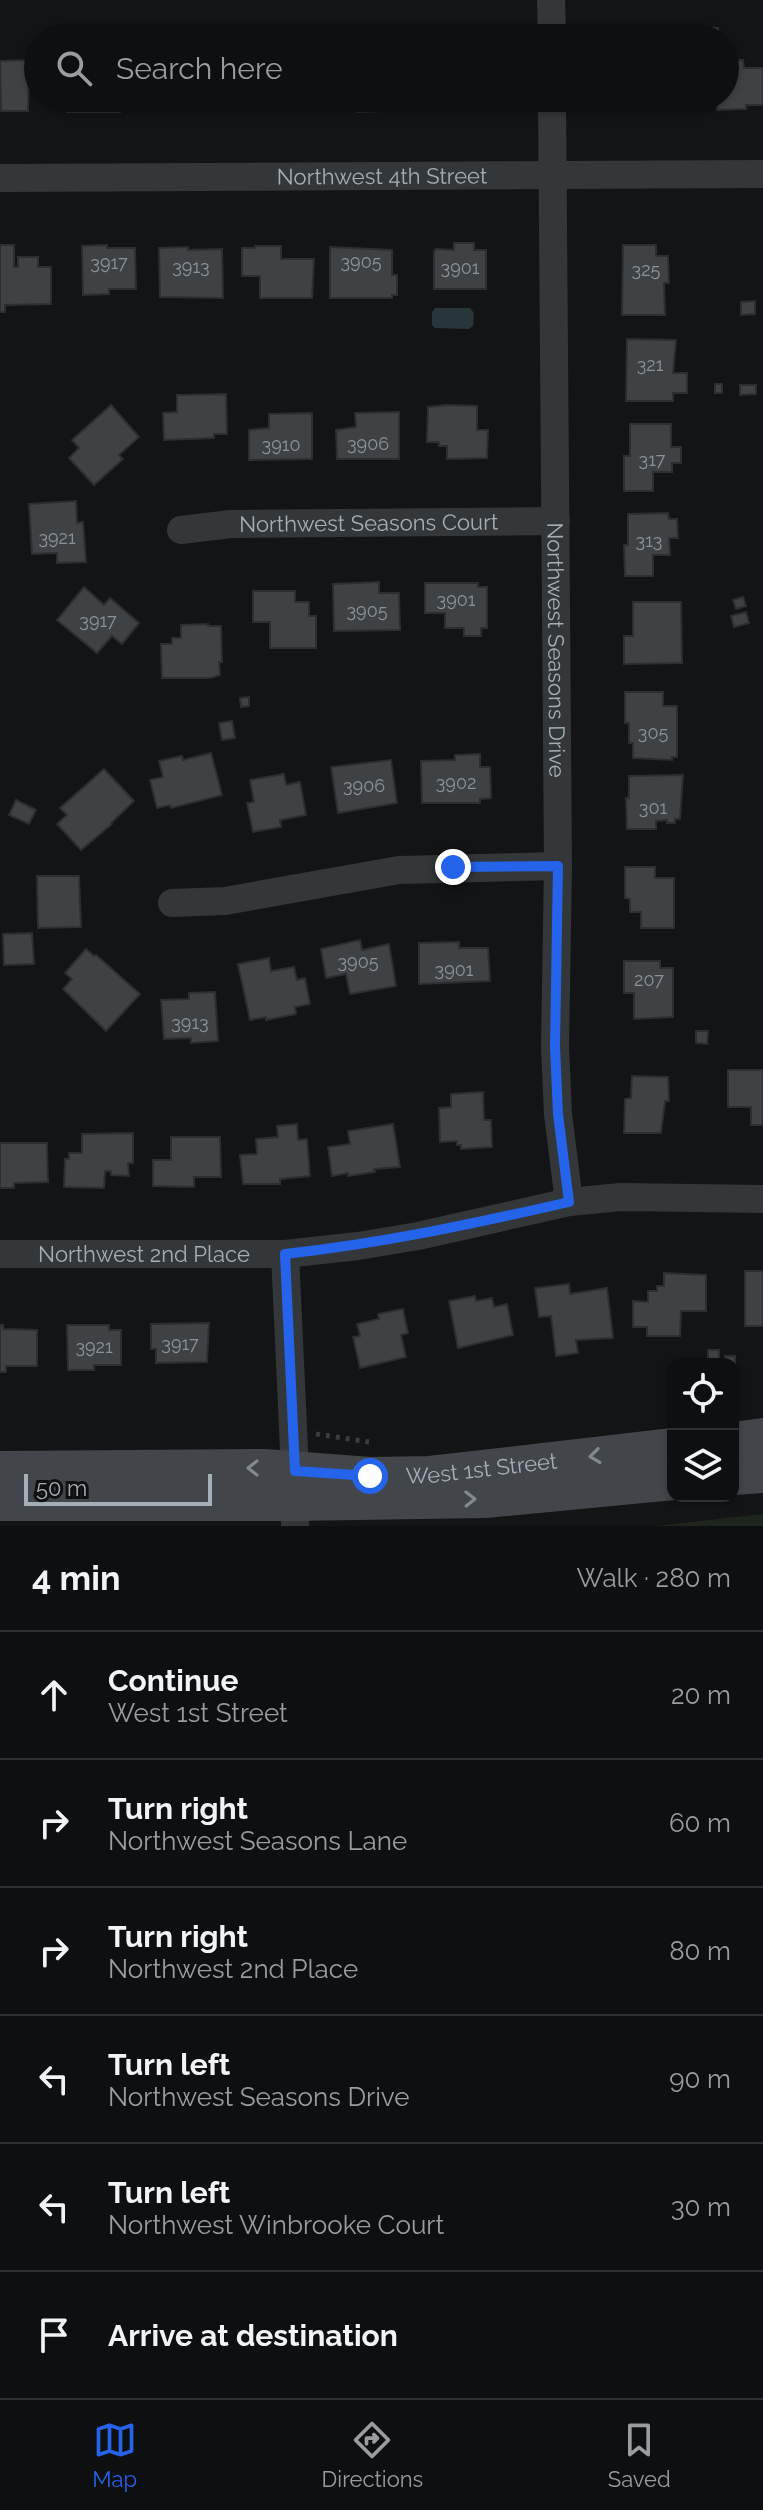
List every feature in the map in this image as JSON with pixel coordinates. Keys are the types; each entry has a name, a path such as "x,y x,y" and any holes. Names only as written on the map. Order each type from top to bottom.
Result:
{"main road":[{"path":"739,1440 763,1437"},
{"name":"West 1st Street","path":"295,1495 370,1476 430,1475 667,1448"},
{"name":"West 1st Street","path":"0,1470 264,1468 295,1495"},
{"path":"739,1476 763,1474"},
{"name":"West 1st Street","path":"0,1502 295,1495 485,1499 667,1482"}],"street":[{"path":"551,0 552,24"},
{"name":"Northwest Seasons Drive","path":"552,112 558,866 555,1047 558,1114 569,1202"},
{"name":"Northwest 4th Street","path":"0,178 763,174"},
{"name":"Northwest Seasons Court","path":"181,530 231,524 556,521"},
{"path":"172,903 225,901 399,870 558,866"},
{"name":"Northwest 2nd Place","path":"0,1254 285,1254 418,1236 569,1202 621,1197 763,1199"},
{"path":"285,1254 295,1495"}],"shaded area":[{"path":"435,308 470,308 474,313 473,326 469,329 435,328 432,312"},
{"path":"763,1514 763,1526 655,1526"}],"building":[{"path":"24,60 24,111 1,111 0,61"},
{"path":"739,60 743,60 744,68 763,68 763,105 746,105 746,109 739,109"},
{"path":"454,243 474,243 474,250 486,250 486,289 434,289 434,251 454,250"},
{"path":"0,245 14,245 14,267 18,267 18,257 38,257 38,267 51,267 51,304 5,305 5,312 0,312"},
{"path":"107,245 107,248 135,248 136,289 109,289 109,294 83,295 82,246"},
{"path":"623,245 656,245 656,256 668,256 669,283 664,283 665,315 622,315"},
{"path":"281,246 281,259 314,259 312,298 260,298 260,276 242,276 242,248"},
{"path":"188,247 188,250 222,249 223,298 160,297 159,248"},
{"path":"330,247 392,250 392,275 397,275 397,295 392,295 392,298 330,298"},
{"path":"755,301 755,314 741,315 741,302"},
{"path":"627,339 676,340 673,373 687,373 687,393 673,393 673,401 626,401"},
{"path":"715,384 722,384 722,393 715,393"},
{"path":"740,385 756,385 756,394 740,395"},
{"path":"226,394 227,434 214,434 214,438 164,440 163,413 177,412 177,395"},
{"path":"111,405 139,437 119,455 123,459 94,485 69,458 79,448 72,440"},
{"path":"477,406 477,430 488,430 487,458 447,459 447,446 427,442 428,407"},
{"path":"399,412 399,459 337,459 336,430 356,427 355,413"},
{"path":"312,413 312,459 249,460 249,430 269,428 269,414"},
{"path":"630,424 671,424 671,447 681,447 681,463 672,463 672,472 653,472 653,491 624,491 624,456 630,456"},
{"path":"76,501 77,523 83,522 86,562 57,563 57,553 32,554 29,504"},
{"path":"668,513 669,519 677,519 678,538 669,538 670,555 653,555 653,576 625,576 624,545 628,545 628,514"},
{"path":"379,582 379,593 399,593 400,630 334,631 333,584"},
{"path":"425,583 478,583 478,587 487,587 487,628 481,628 481,636 464,636 464,628 445,628 445,613 425,613"},
{"path":"84,587 104,605 110,598 139,623 122,644 112,636 97,653 57,620"},
{"path":"253,591 295,591 295,602 309,602 309,616 316,616 316,648 270,648 270,622 253,622"},
{"path":"743,597 746,606 736,609 733,600"},
{"path":"633,602 681,602 682,663 624,664 624,636 633,636"},
{"path":"746,612 749,623 734,627 731,616"},
{"path":"181,625 221,626 220,675 211,678 162,678 161,644 172,644 172,638 181,638"},
{"path":"625,692 663,692 663,706 677,706 677,757 672,757 672,760 633,758 629,723 625,723"},
{"path":"249,697 249,706 241,707 240,698"},
{"path":"232,721 235,738 222,740 219,723"},
{"path":"211,753 222,795 171,808 170,805 157,808 150,780 163,777 159,761 182,756 183,760"},
{"path":"480,754 480,767 490,767 491,798 480,799 480,803 422,803 421,761 455,760 455,755"},
{"path":"391,760 397,803 338,813 331,767"},
{"path":"104,769 134,801 81,850 57,824 67,815 60,808"},
{"path":"284,774 286,785 300,782 306,815 280,820 281,827 253,832 247,803 254,802 250,780"},
{"path":"683,775 680,819 675,819 675,823 656,821 656,829 627,829 629,776"},
{"path":"16,800 36,810 29,824 9,815"},
{"path":"625,867 655,867 655,878 674,878 674,928 641,928 641,912 630,912 630,899 625,898"},
{"path":"37,876 79,876 81,927 38,928"},
{"path":"32,933 34,964 4,965 3,934"},
{"path":"360,940 362,950 389,944 396,986 350,994 346,974 326,978 321,949"},
{"path":"459,942 459,948 488,948 490,981 419,984 419,943"},
{"path":"86,949 140,994 106,1031 63,989 72,979 65,973"},
{"path":"269,958 271,971 294,967 297,980 305,978 310,1004 295,1007 296,1014 250,1020 238,964"},
{"path":"624,961 660,961 660,968 673,968 673,1017 634,1019 634,993 624,993"},
{"path":"215,992 218,1041 191,1043 191,1038 164,1039 161,1000 189,999 189,993"},
{"path":"696,1031 708,1031 707,1044 696,1043"},
{"path":"728,1070 763,1070 763,1125 751,1125 751,1107 728,1107"},
{"path":"632,1076 668,1077 669,1101 665,1101 661,1133 624,1133 625,1099 631,1098"},
{"path":"483,1092 484,1120 491,1120 492,1147 461,1149 457,1141 440,1142 439,1108 451,1107 451,1094"},
{"path":"297,1124 298,1140 307,1139 310,1176 280,1179 280,1184 243,1184 240,1155 257,1154 256,1139 278,1137 277,1126"},
{"path":"393,1124 400,1167 332,1176 328,1147 350,1144 348,1131"},
{"path":"133,1133 133,1163 128,1163 129,1176 111,1175 111,1171 105,1171 104,1188 64,1187 65,1159 69,1159 69,1153 82,1153 82,1134"},
{"path":"171,1137 220,1137 221,1177 194,1177 194,1187 153,1186 153,1160 171,1160"},
{"path":"0,1143 47,1143 48,1182 14,1183 14,1188 0,1188"},
{"path":"745,1271 763,1271 763,1326 745,1326"},
{"path":"664,1273 706,1275 706,1311 681,1311 680,1336 647,1336 647,1327 633,1327 633,1301 648,1302 648,1291 657,1291 657,1286 664,1286"},
{"path":"569,1284 570,1294 607,1288 613,1338 576,1340 578,1353 556,1356 551,1316 539,1317 535,1288"},
{"path":"475,1296 476,1301 492,1298 494,1307 507,1304 513,1335 458,1348 449,1301"},
{"path":"403,1309 408,1333 401,1335 406,1357 360,1368 353,1337 360,1336 357,1324 379,1319 378,1314"},
{"path":"209,1323 207,1362 156,1363 156,1349 151,1349 151,1324"},
{"path":"0,1325 3,1329 37,1330 37,1366 6,1366 6,1372 0,1372"},
{"path":"67,1325 109,1325 109,1330 121,1330 121,1365 94,1365 94,1370 68,1370"},
{"path":"708,1350 719,1350 719,1358 708,1358"}],"route":[{"path":"370,1476 295,1471 285,1254 418,1236 569,1202 558,1114 555,1047 558,866 453,867"}]}
